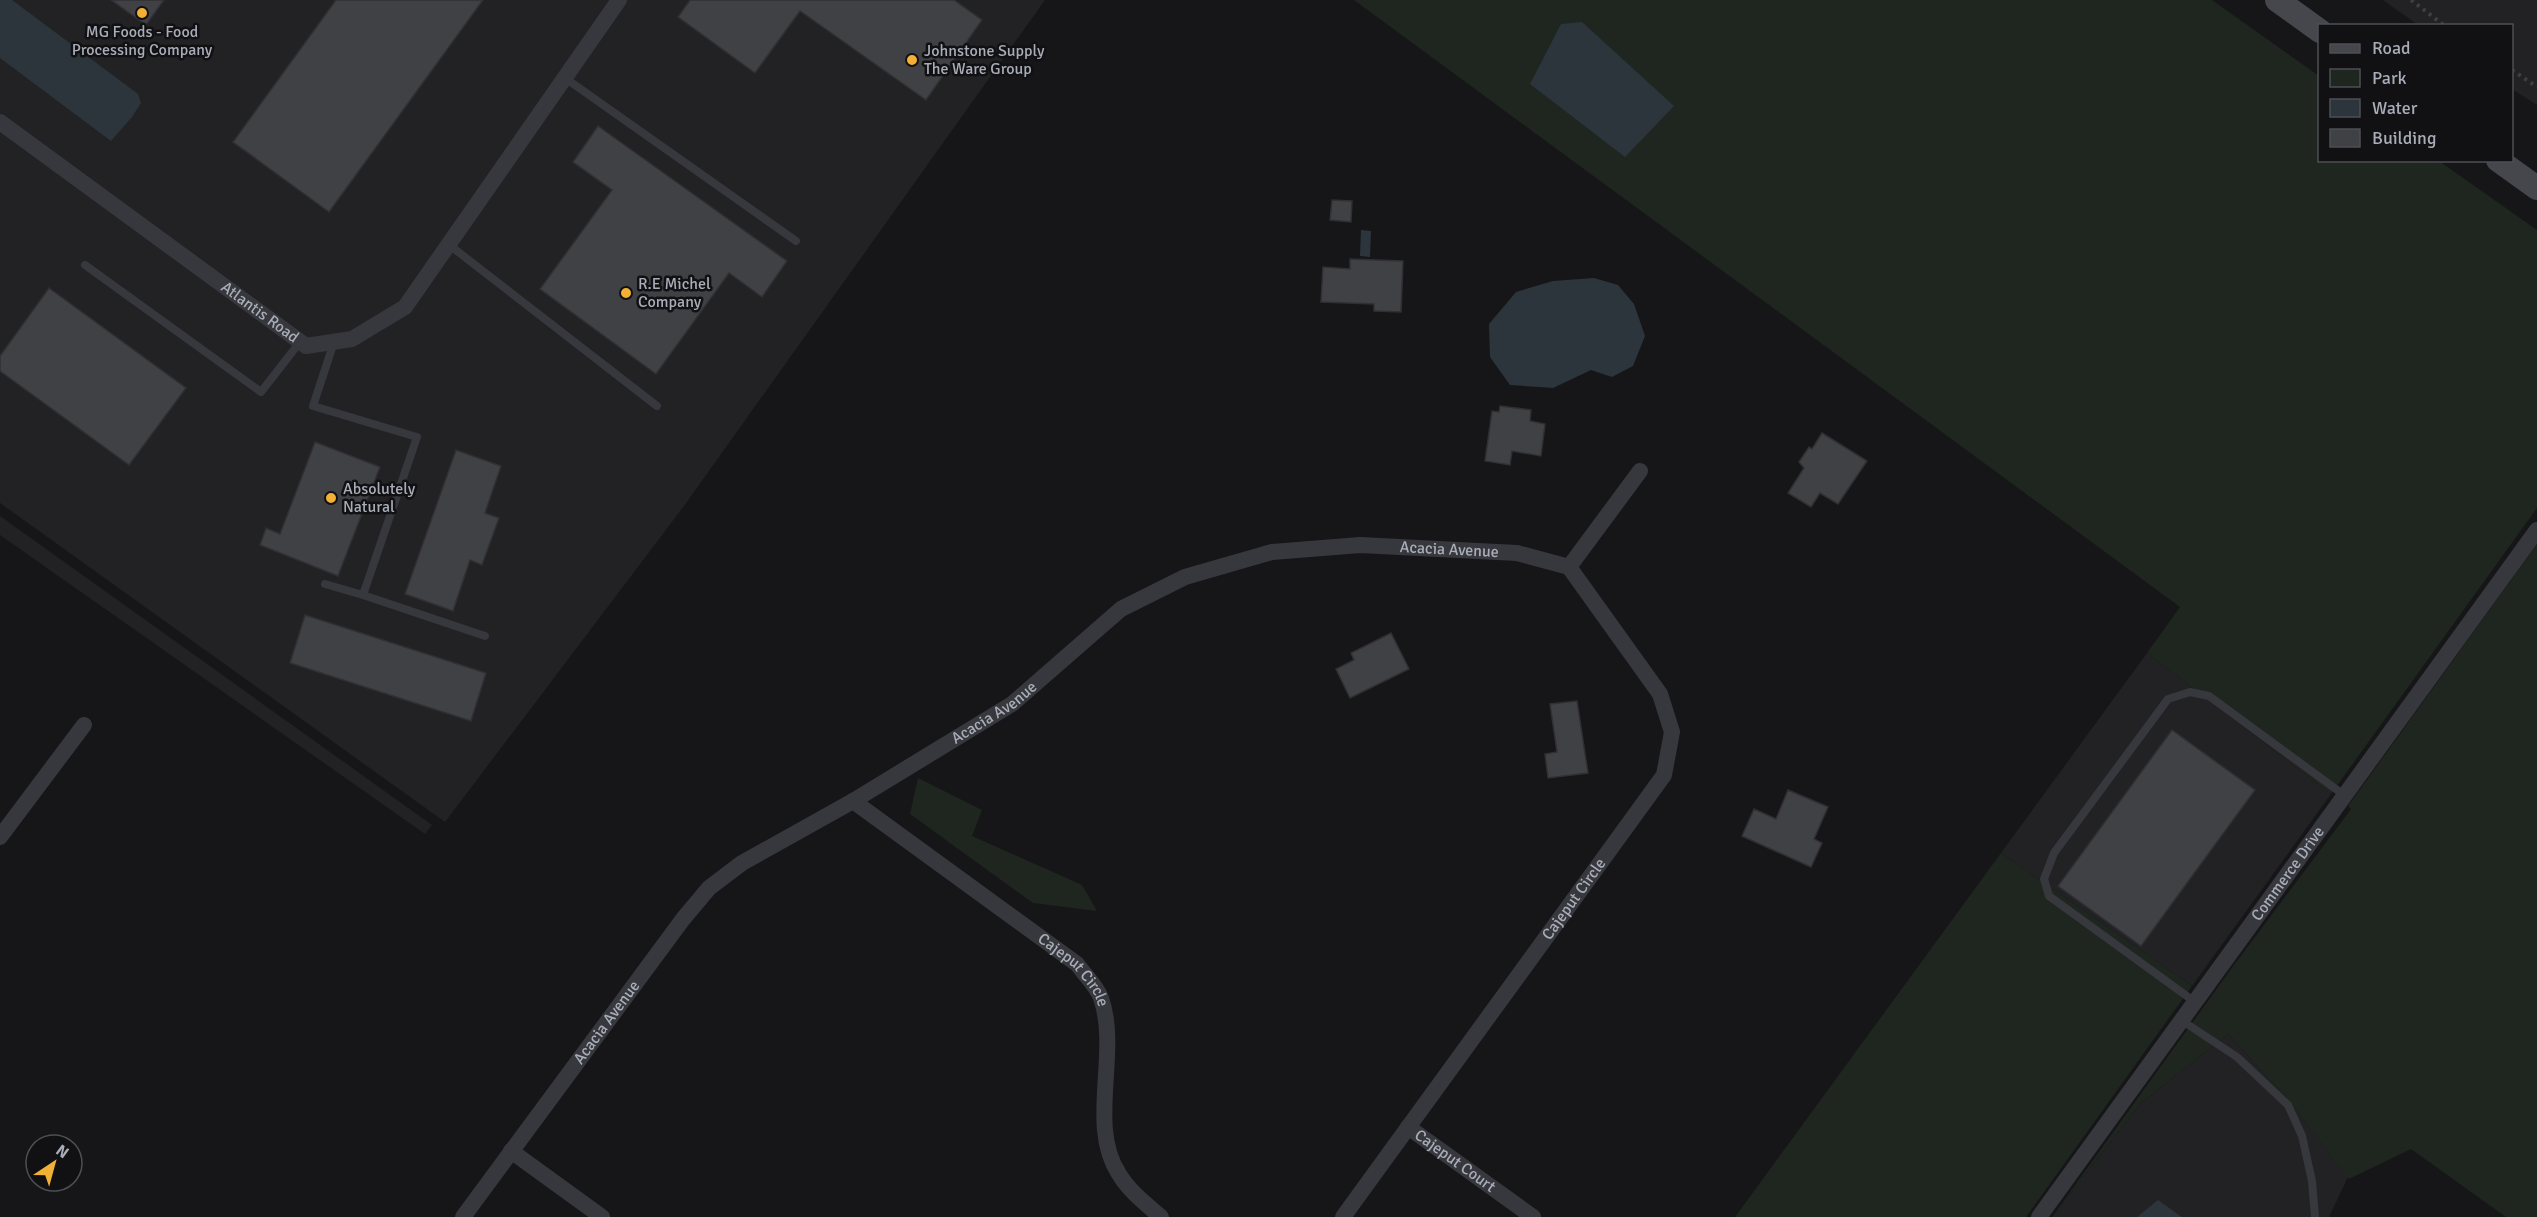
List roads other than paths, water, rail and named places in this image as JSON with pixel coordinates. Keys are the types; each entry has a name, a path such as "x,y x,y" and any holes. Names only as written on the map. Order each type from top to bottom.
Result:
{"main road":[{"path":"2277,0 2318,30"},
{"path":"2501,162 2537,188"}],"street":[{"name":"Atlantis Road","path":"0,122 306,346 352,339 405,307 619,0"},
{"path":"1569,567 1640,471"},
{"name":"Commerce Drive","path":"2039,1217 2537,530"},
{"name":"Acacia Avenue","path":"465,1216 682,919 709,888 742,863 853,801 1012,704 1121,609 1185,577 1272,552 1360,545 1517,554 1569,567"},
{"name":"Cajeput Circle","path":"1343,1217 1664,775 1672,732 1660,694 1569,567"},
{"path":"0,837 84,725"},
{"name":"Cajeput Circle","path":"853,801 1077,964 1101,996 1108,1038 1103,1133 1118,1173 1161,1217"},
{"name":"Cajeput Court","path":"1408,1127 1533,1217"},
{"path":"511,1151 602,1217"}],"lane":[{"path":"565,78 796,241"},
{"path":"448,244 657,406"},
{"path":"85,266 261,392 300,342"},
{"path":"334,342 313,406 417,437 363,596"},
{"path":"326,584 485,636"},
{"path":"2194,1002 2049,896 2044,879 2054,853 2168,699 2190,692 2209,696 2344,795"},
{"path":"2181,1020 2237,1057 2288,1105 2302,1136 2312,1181 2314,1217"}],"water":[{"path":"0,0 12,0 138,94 141,103 111,141 0,58"},
{"path":"1582,22 1674,106 1625,157 1530,84 1561,24"},
{"path":"1361,230 1371,231 1370,257 1360,256"},
{"path":"1594,278 1618,285 1634,304 1645,336 1633,366 1612,377 1591,370 1553,388 1510,385 1490,357 1489,324 1516,292 1553,281"},
{"path":"2158,1200 2182,1217 2137,1217"}],"place":[{"name":"MG Foods - Food Processing Company","path":"142,13"},
{"name":"Johnstone Supply The Ware Group","path":"912,60"},
{"name":"R.E Michel Company","path":"626,293"},
{"name":"Absolutely Natural","path":"331,498"}]}
